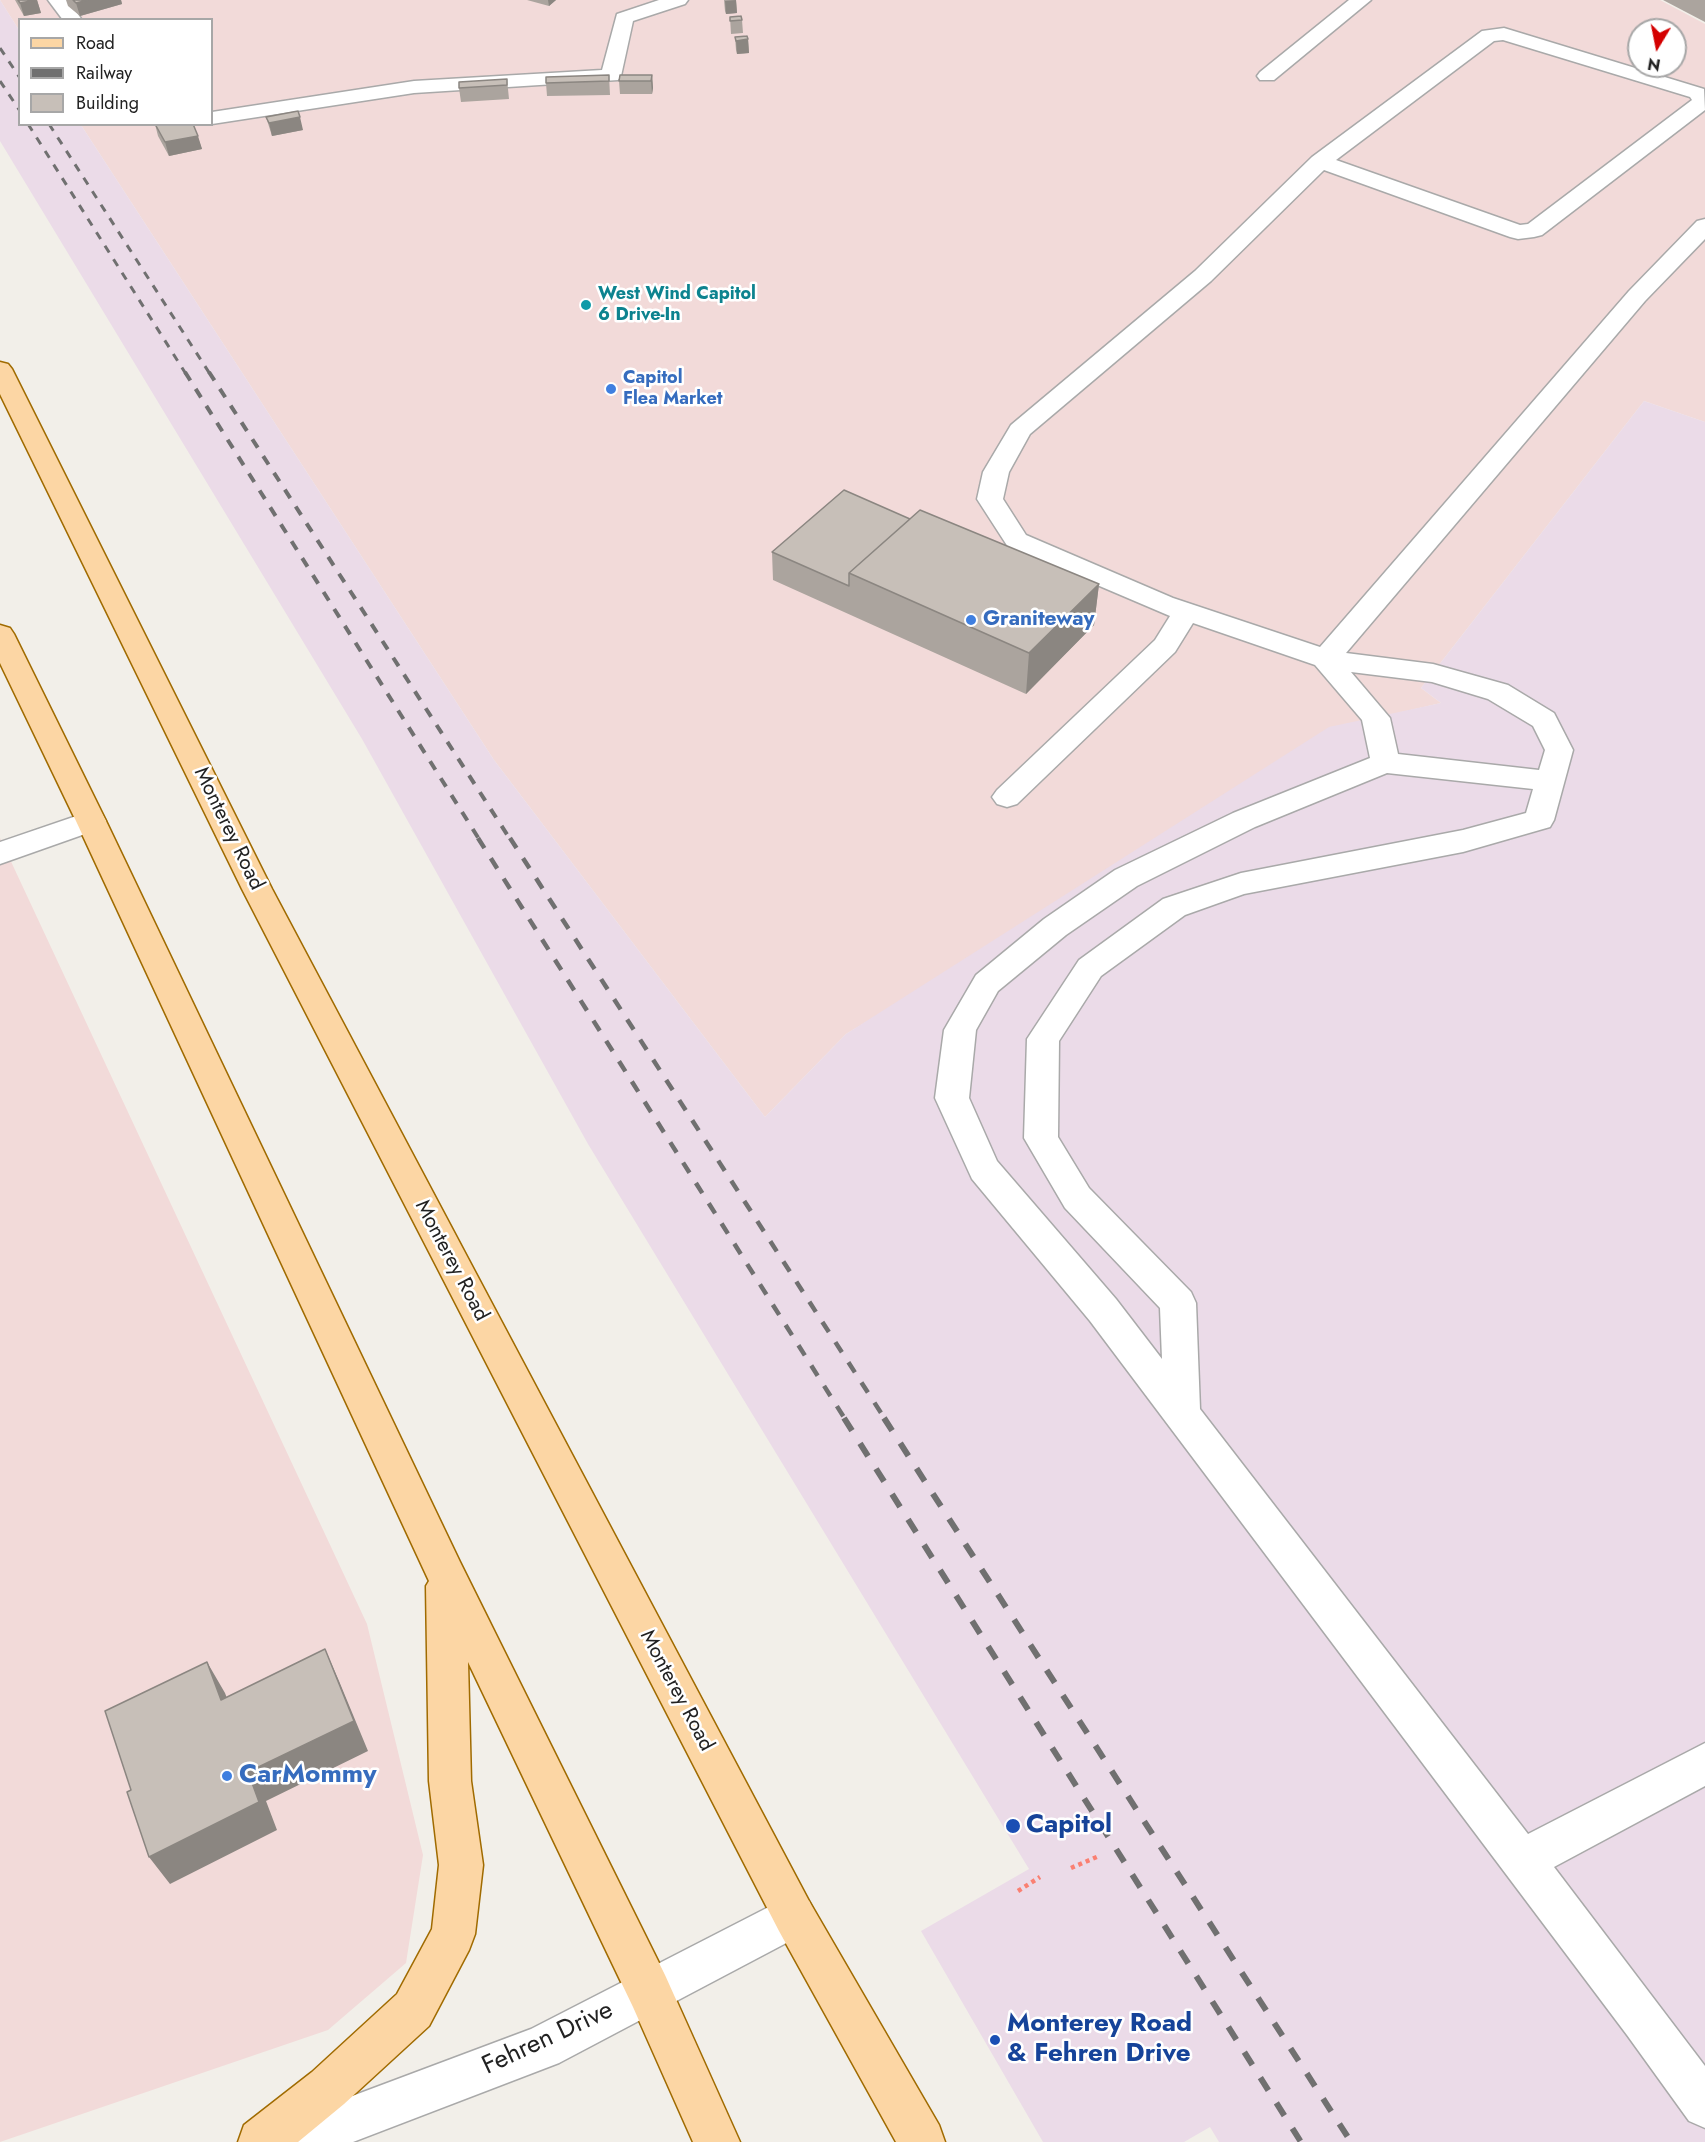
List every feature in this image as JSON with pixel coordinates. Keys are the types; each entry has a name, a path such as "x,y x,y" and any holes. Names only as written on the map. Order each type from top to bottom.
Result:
{"main road":[{"name":"Monterey Road","path":"0,369 257,889 794,1916 922,2142"},
{"path":"0,634 91,821 446,1575 649,1991 717,2142"},
{"path":"261,2142 328,2088 413,2010 453,1934 461,1865 450,1781 446,1575"}],"street":[{"path":"58,0 72,18"},
{"path":"213,118 414,87 611,75 624,18 678,2 678,0"},
{"path":"1267,76 1361,0"},
{"path":"1182,1416 1178,1303 1077,1198 1041,1138 1043,1039 1089,968 1174,907 1240,884 1462,841 1539,820 1559,750 1544,720 1498,692 1433,673 1325,659 1186,612 1017,541 990,499 996,472 1020,430 1203,276 1320,162 1489,35 1504,34 1697,93 1704,101 1534,230 1518,232 1320,162"},
{"path":"1325,659 1637,296 1700,237"},
{"path":"1007,797 1165,646 1186,612"},
{"path":"1325,659 1376,717 1385,763"},
{"path":"1551,781 1385,763 1245,820 1126,878 1055,927 987,983 960,1030 952,1098 984,1169 1103,1310 1643,2019 1705,2105"},
{"path":"0,853 91,821"},
{"path":"1521,1861 1705,1764"},
{"name":"Fehren Drive","path":"292,2142 543,2047 794,1916"}],"path":[{"path":"1071,1868 1099,1856"},
{"path":"1018,1891 1040,1877"}],"shaded area":[{"path":"0,0 1660,0 1705,24 1705,422 1644,401 1421,688 1441,703 1376,718 846,1034 765,1117 494,760 82,126 213,126 213,18 18,18 18,28"},
{"path":"0,0 18,28 18,126 82,126 494,760 765,1117 846,1034 1329,727 1441,703 1421,688 1644,401 1705,422 1705,2142 1219,2142 1210,2127 1184,2142 1043,2142 921,1931 1029,1869 588,1144 362,739 0,141"},
{"path":"0,838 367,1624 423,1855 406,1963 328,2030 0,2142"}],"building":[{"path":"18,0 36,0 20,3"},
{"path":"741,16 742,20 730,21 730,17"},
{"path":"747,36 748,39 736,41 735,37"},
{"path":"609,75 609,81 546,83 546,77"},
{"path":"620,75 652,75 651,81 619,81"},
{"path":"507,79 507,85 459,88 459,82"},
{"path":"298,111 300,117 269,123 266,117"},
{"path":"156,126 194,126 198,136 165,142"},
{"path":"844,490 910,519 849,573 849,586 772,552"},
{"path":"920,510 1099,584 1029,653 849,573"},
{"name":"CarMommy","path":"325,1649 354,1721 248,1772 259,1802 149,1857 127,1792 131,1790 105,1711 207,1662 221,1700"}],"railway":[{"path":"0,48 18,75"},
{"path":"0,81 18,108"},
{"path":"29,126 186,374"},
{"path":"50,126 210,374"},
{"path":"185,372 479,839"},
{"path":"209,372 510,839"},
{"path":"478,838 845,1419"},
{"path":"510,838 885,1419"},
{"path":"844,1418 1301,2142"},
{"path":"884,1418 1351,2142"}],"place":[{"name":"West Wind Capitol 6 Drive-In","path":"586,305"},
{"name":"Capitol Flea Market","path":"611,389"},
{"name":"Graniteway","path":"971,620"},
{"name":"CarMommy","path":"227,1776"},
{"name":"Capitol","path":"1013,1826"},
{"name":"Monterey Road & Fehren Drive","path":"995,2040"}]}
